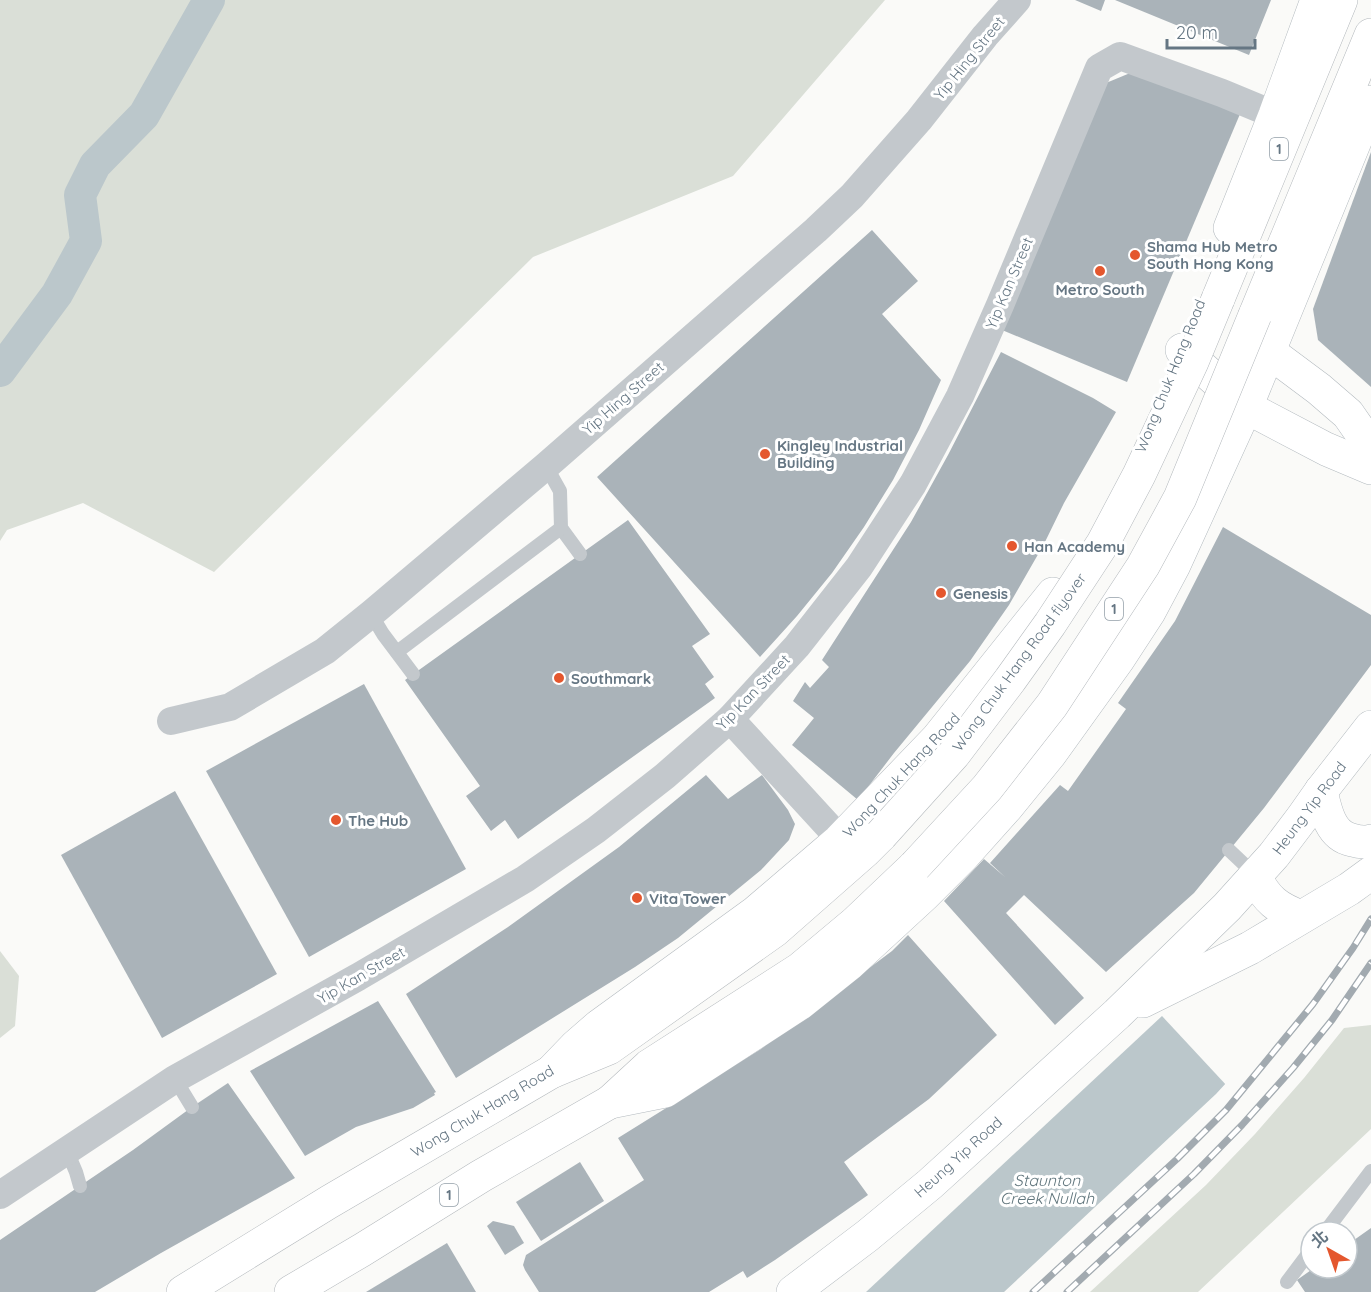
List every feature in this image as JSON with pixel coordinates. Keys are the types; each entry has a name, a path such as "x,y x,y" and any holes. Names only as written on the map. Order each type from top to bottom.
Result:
{"main road":[{"name":"Wong Chuk Hang Road","path":"183,1292 329,1202 551,1072 599,1026 756,912 804,872 840,840 937,739 1038,614 1098,535 1126,482 1182,350 1204,325 1275,115 1317,0"},
{"name":"Wong Chuk Hang Road flyover","path":"551,1072 609,1048 774,931 881,835 954,754 982,717 1050,624 1103,543 1139,475 1192,362 1341,0"},
{"name":"1","path":"291,1292 481,1176 610,1102 649,1066 800,969 855,923 915,866 987,788 1052,705 1143,566 1180,498 1371,35"},
{"path":"610,1102 665,1091 799,1004 924,896 1006,808 1050,754 1087,705 1143,621 1174,565 1246,407 1371,102"},
{"path":"1182,350 1246,407 1326,449 1371,468"},
{"path":"1268,351 1348,414 1371,447"},
{"name":"Heung Yip Road","path":"793,1292 867,1236 930,1184 1117,1014 1255,877 1371,727"},
{"path":"1321,791 1330,823 1339,834 1347,839 1365,843 1371,841"},
{"name":"Heung Yip Road","path":"1117,1014 1250,948 1349,889 1371,873"},
{"path":"1255,877 1262,892 1274,904 1301,917"}],"street":[{"name":"Yip Hing Street","path":"171,721 230,707 325,651 546,466 852,196 919,120 985,36 1017,0"},
{"name":"Yip Kan Street","path":"0,1195 175,1078 358,977 525,879 605,824 665,776 730,719 797,646 845,585 913,484 960,396 1099,68 1120,56 1275,115"},
{"path":"730,719 829,827"}],"lane":[{"path":"1236,338 1268,351"},
{"path":"546,466 560,491 561,528 580,554"},
{"path":"397,652 561,528"},
{"path":"371,614 413,674"},
{"path":"1229,850 1255,877"},
{"path":"175,1078 192,1107"},
{"path":"67,1151 80,1185"},
{"path":"1334,1220 1371,1171"},
{"path":"1287,1282 1299,1266"}],"shaded area":[{"path":"0,0 885,0 733,176 533,257 214,572 83,503 7,530 0,541"},
{"path":"0,951 19,976 15,1026 0,1038"},
{"path":"1371,1025 1371,1129 1198,1292 1090,1292 1206,1185 1255,1134 1344,1028"}],"water":[{"name":"Staunton Creek Nullah","path":"1162,1016 1228,1087 1009,1292 866,1292"}],"pier":[{"path":"1227,1082 1231,1086 1230,1090 1014,1292 1004,1292 1216,1094"}],"building":[{"path":"1075,0 1105,0 1101,11"},
{"path":"1115,0 1271,0 1249,55"},
{"path":"1135,71 1240,114 1127,382 1002,330 1106,83"},
{"path":"1371,152 1371,387 1318,340 1313,309"},
{"name":"Kingley Industrial Building","path":"872,230 918,281 882,314 941,380 919,430 893,480 864,527 832,573 760,657 597,477"},
{"path":"1001,352 1116,412 1009,605 970,661 858,800 792,745 814,718 793,701 805,682 810,688 829,667 822,660 911,522"},
{"name":"Southmark","path":"628,520 710,634 692,646 714,677 705,684 715,698 518,839 505,820 491,831 466,796 480,786 405,680"},
{"path":"1223,527 1371,615 1371,665 1264,808 1194,893 1106,972 1024,895 1006,913 1084,998 1055,1025 944,901 984,859 1005,877 990,863 1060,785 1068,791 1126,709 1118,703 1175,621"},
{"name":"The Hub","path":"364,684 466,869 309,957 206,771"},
{"name":"Vita Tower","path":"706,775 728,799 762,775 788,810 795,824 789,840 761,870 678,938 456,1078 406,994 508,927 619,847"},
{"path":"175,791 277,974 162,1038 61,855"},
{"path":"908,935 997,1035 929,1099 844,1162 868,1195 747,1278 743,1271 709,1292 539,1292 523,1265 526,1255 644,1180 618,1138 761,1049 892,951"},
{"path":"378,1001 436,1092 435,1095 413,1108 356,1127 305,1156 250,1071"},
{"path":"228,1083 295,1178 95,1292 0,1292 0,1240"},
{"path":"580,1162 604,1201 541,1241 516,1202"},
{"path":"493,1221 514,1226 524,1243 505,1255 487,1226"},
{"path":"1371,1228 1371,1292 1305,1292 1297,1280 1299,1279 1359,1280 1359,1236"},
{"path":"447,1243 476,1292 366,1292"}],"waterway":[{"path":"0,371 57,294 86,241 80,195 95,165 144,115 209,0"}],"railway":[{"path":"1033,1292 1177,1159 1226,1110 1313,1004 1371,919"},
{"path":"1067,1292 1194,1174 1242,1125 1332,1020 1371,963"}],"place":[{"name":"Shama Hub Metro South Hong Kong","path":"1135,255"},
{"name":"Metro South","path":"1100,271"},
{"name":"Kingley Industrial Building","path":"765,454"},
{"name":"Han Academy","path":"1012,546"},
{"name":"Genesis","path":"941,593"},
{"name":"Southmark","path":"559,678"},
{"name":"The Hub","path":"336,820"},
{"name":"Vita Tower","path":"637,898"}]}
